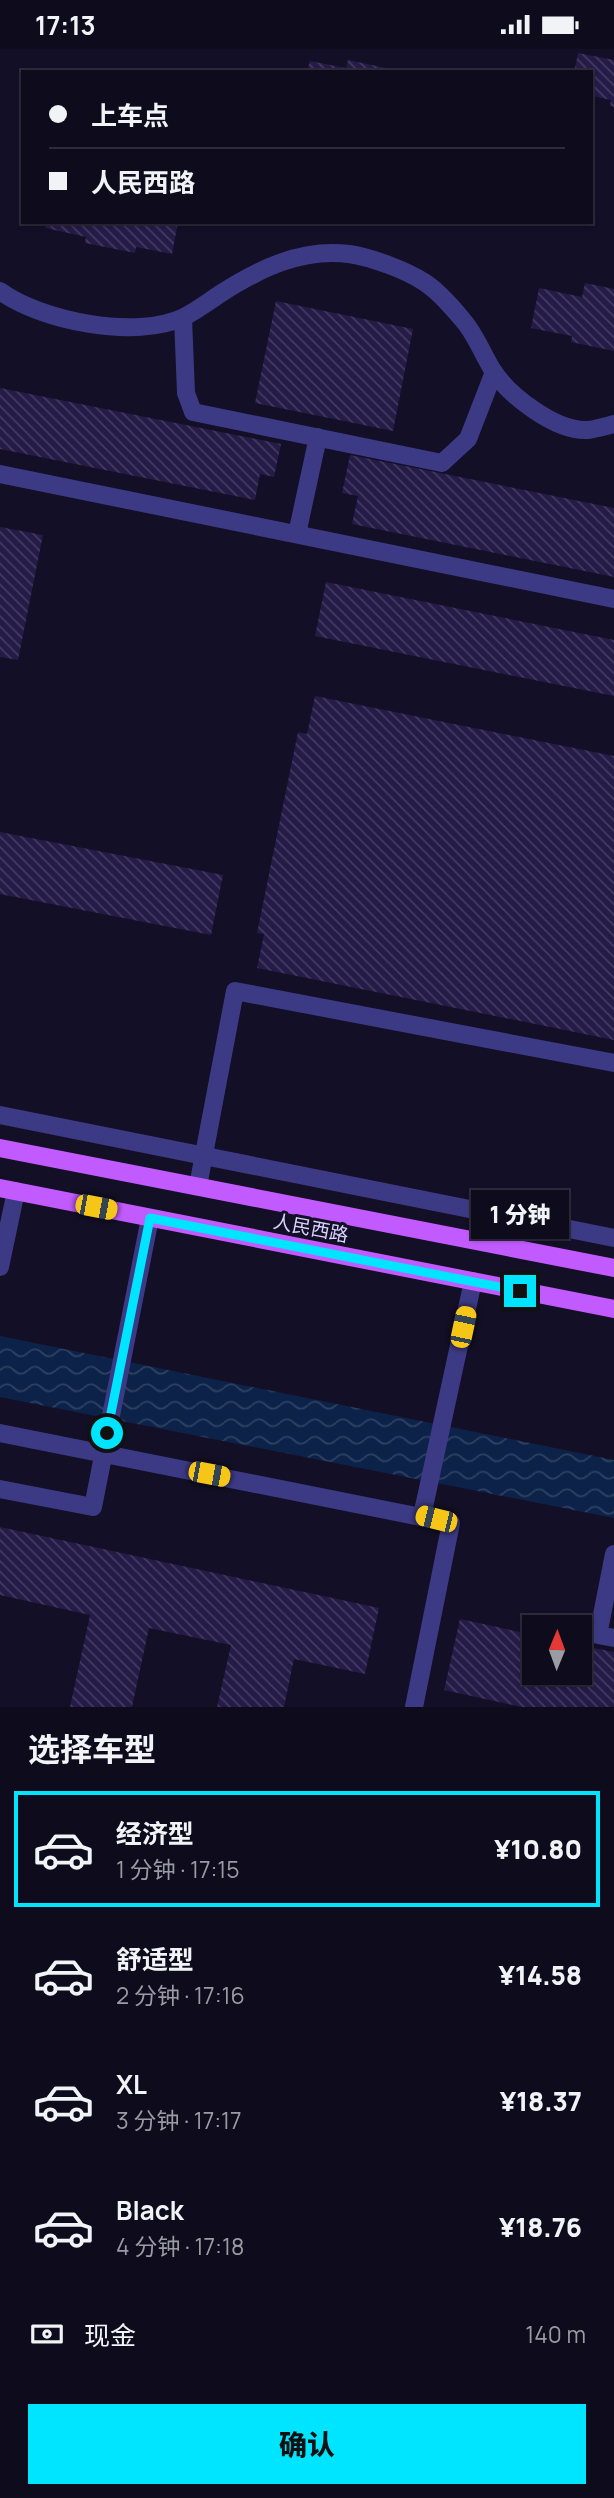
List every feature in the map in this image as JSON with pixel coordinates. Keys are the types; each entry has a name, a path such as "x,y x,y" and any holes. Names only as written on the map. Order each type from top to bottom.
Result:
{"main road":[{"name":"人民西路","path":"0,1148 614,1268"},
{"name":"人民西路","path":"8,1189 614,1309"}],"street":[{"path":"0,291 41,313 97,324 126,327 153,325 183,318 249,275 274,264 316,255 351,254 382,263 425,282 464,320 494,372 512,393 539,413 566,426 587,430 614,424"},
{"path":"183,318 186,393 193,412 442,463 468,439 494,372"},
{"path":"298,534 317,437"},
{"path":"0,474 614,599"},
{"path":"198,1187 236,991 614,1063"},
{"path":"0,1115 614,1238"},
{"path":"0,1267 8,1189"},
{"path":"0,1489 93,1507 150,1218"},
{"path":"422,1516 473,1281"},
{"path":"0,1433 450,1523 414,1707"},
{"path":"614,1554 598,1635 614,1639"}],"water":[{"path":"0,1336 614,1460 614,1518 0,1397"}],"building":[{"path":"578,53 614,60 614,107 610,106 611,100 593,96 593,70 574,70"},
{"path":"348,60 395,70 308,70 310,61 346,68"},
{"path":"46,224 178,224 172,254 136,247 135,253 85,243 86,237 45,228"},
{"path":"585,283 614,289 614,351 571,342 572,336 531,328 539,288 582,297"},
{"path":"276,301 413,329 393,431 255,403"},
{"path":"0,388 281,444 274,477 260,474 255,500 0,449"},
{"path":"350,455 614,508 614,577 352,524 358,496 342,493"},
{"path":"0,527 43,535 18,660 0,657"},
{"path":"326,582 614,640 614,696 315,636"},
{"path":"315,696 614,756 614,1040 257,968 264,934 257,933 298,732 307,734"},
{"path":"0,832 223,875 211,935 0,894"},
{"path":"0,1527 379,1608 365,1674 294,1659 284,1707 217,1707 231,1645 149,1628 132,1707 70,1707 90,1615 0,1595"},
{"path":"460,1619 522,1632 522,1685 592,1685 592,1648 614,1652 614,1707 522,1707 444,1690"}],"route":[{"path":"107,1433 150,1218 520,1291"}]}
